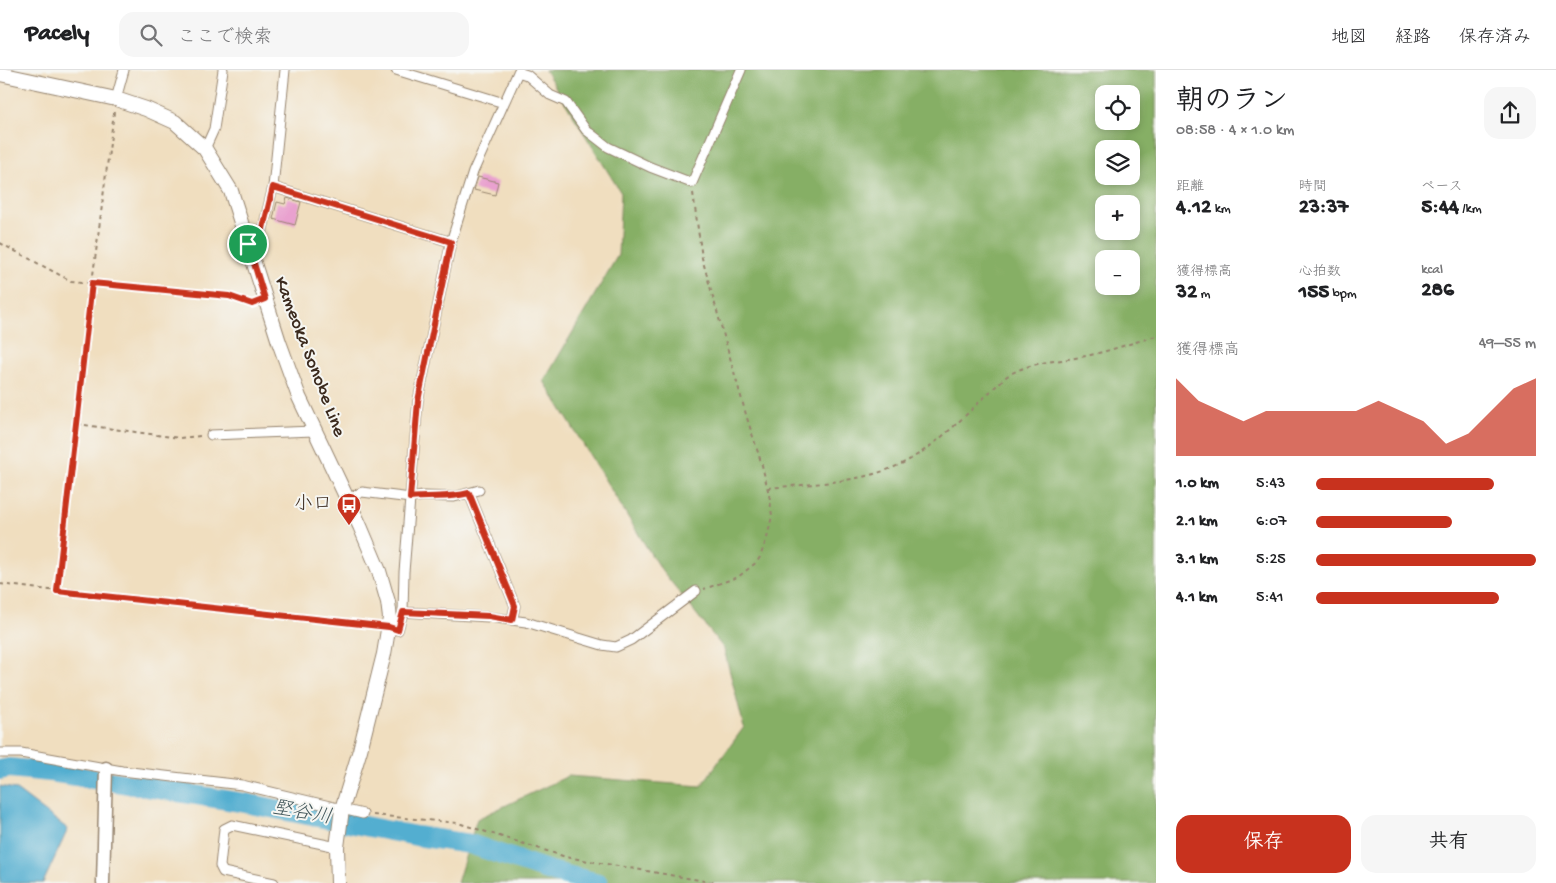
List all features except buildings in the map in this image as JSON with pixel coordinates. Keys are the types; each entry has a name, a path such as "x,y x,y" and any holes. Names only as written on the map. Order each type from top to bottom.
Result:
{"main road":[{"name":"Kameoka Sonobe Line","path":"0,74 116,99 146,109 175,122 205,149 231,190 265,299 299,397 379,571 388,602 389,627 360,750 342,809 337,847 338,883"}],"street":[{"path":"116,99 124,70"},
{"path":"205,149 214,129 223,70"},
{"path":"248,244 260,241 273,187 285,70"},
{"path":"396,70 504,103"},
{"path":"389,627 398,630 403,612 404,572 418,401 451,242 474,172 519,71 527,75 550,95 566,102 586,130 608,147 692,183 741,70"},
{"path":"273,187 451,242"},
{"path":"211,435 314,431"},
{"path":"347,499 362,492 410,498 423,496 454,497 474,492 515,606 512,620"},
{"path":"403,612 489,616 526,622 602,645 616,647 631,640 696,591"},
{"path":"0,753 22,753 106,768 242,785 363,814"},
{"path":"103,883 106,768"},
{"path":"274,883 256,881 223,872 220,866 224,829 232,825 337,847"}],"path":[{"path":"57,591 92,283 116,99"},
{"path":"692,183 702,258 718,322 768,488 772,516 760,557 751,567 738,577 696,591"},
{"path":"0,243 70,281 229,296 252,304 265,299"},
{"path":"768,488 862,478 884,470 916,456 931,445 1007,376 1015,371 1047,361 1080,357 1110,350 1156,336"},
{"path":"76,424 179,438 211,435"},
{"path":"0,584 389,627"},
{"path":"363,814 458,823 566,857 716,883"}],"green space":[{"path":"545,70 1156,70 1156,883 457,883 477,819 568,776 701,786 744,727 724,649 657,564 544,381 618,255 621,193"}],"water":[{"path":"0,786 15,789 68,829 43,883 0,883"}],"waterway":[{"name":"堅谷川","path":"0,770 9,768 50,772 116,782 245,803 416,836 470,844 550,871 598,883"}],"place":[{"name":"小口","path":"349,526"}],"route":[{"path":"273,187 451,242 418,401 410,498 423,496 454,497 469,493 515,606 512,620 489,616 403,612 398,630 389,627 57,591 92,283 229,296 252,304 265,299 248,244 260,241 273,187"}]}
